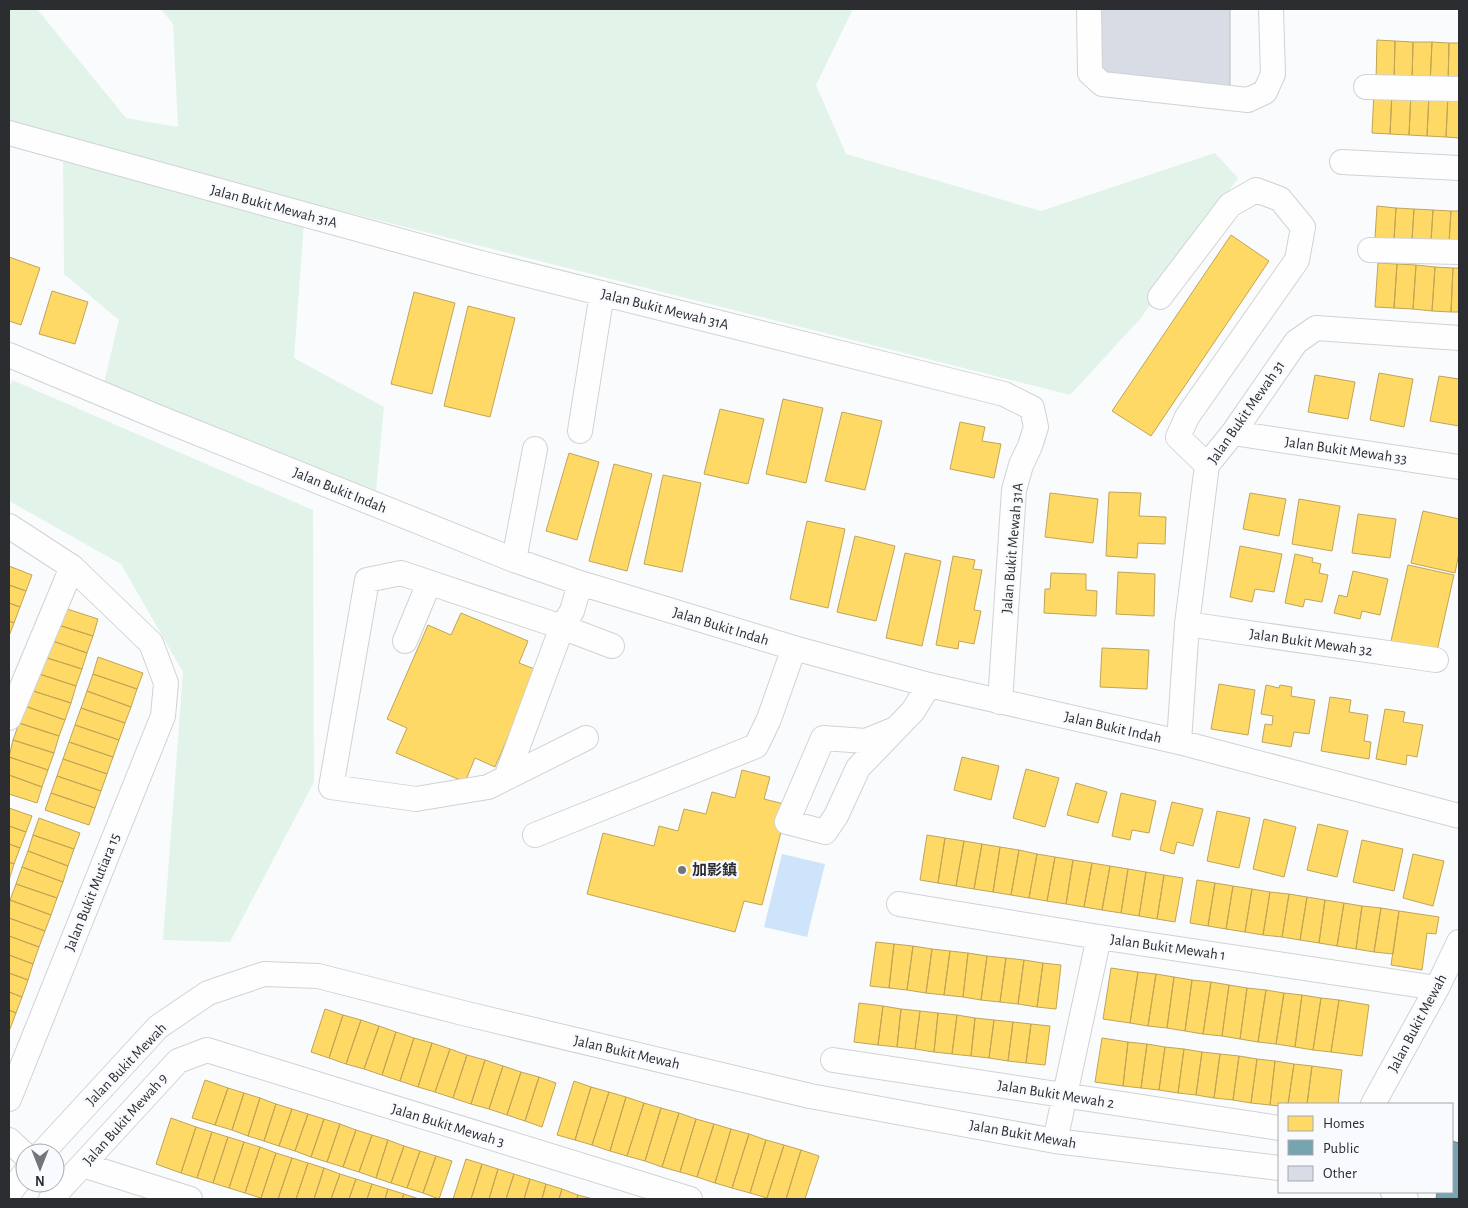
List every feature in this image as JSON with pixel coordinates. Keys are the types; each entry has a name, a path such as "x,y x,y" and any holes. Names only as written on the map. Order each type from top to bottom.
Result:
{"street":[{"path":"1089,9 1090,73 1102,84 1248,100 1265,92 1273,74 1271,9"},
{"path":"1366,87 1459,89"},
{"name":"Jalan Bukit Mewah 31A","path":"9,133 481,263 1004,394 1032,408 1036,427 1021,465 1014,490 1000,702"},
{"path":"1342,162 1459,168"},
{"path":"1160,297 1230,205 1256,190 1280,199 1303,227 1297,260 1187,417 1178,438 1207,466"},
{"path":"1370,250 1459,252"},
{"path":"580,432 602,293"},
{"name":"Jalan Bukit Mewah 31","path":"1179,742 1187,624 1207,466 1233,433 1296,342 1316,328 1459,338"},
{"name":"Jalan Bukit Indah","path":"9,355 160,418 514,560 580,583 794,648 929,685 1179,742 1459,816"},
{"name":"Jalan Bukit Mewah 33","path":"1233,433 1459,467"},
{"path":"514,560 535,449"},
{"path":"9,526 72,567 9,718"},
{"name":"Jalan Bukit Mutiara 15","path":"9,1100 162,716 166,683 151,643 72,567"},
{"path":"586,738 488,787 416,799 331,787 367,580 401,573 562,627 612,646"},
{"path":"406,641 429,582"},
{"path":"506,778 562,627 572,611 580,583"},
{"name":"Jalan Bukit Mewah 32","path":"1187,624 1436,660"},
{"path":"535,835 756,746 769,719 794,648"},
{"path":"895,729 866,740 823,738 787,822 825,832 836,816 858,768 913,711 929,685"},
{"name":"Jalan Bukit Mewah 1","path":"898,904 1098,937 1437,988"},
{"path":"1055,1141 1098,937"},
{"name":"Jalan Bukit Mewah","path":"1373,1103 1437,988 1459,942"},
{"name":"Jalan Bukit Mewah","path":"51,1143 158,1027 208,993 264,974 318,976 463,1013 810,1096 1055,1141 1278,1168"},
{"name":"Jalan Bukit Mewah 9","path":"50,1199 178,1061 207,1050"},
{"name":"Jalan Bukit Mewah 3","path":"207,1050 690,1199"},
{"name":"Jalan Bukit Mewah 2","path":"833,1060 1278,1128"},
{"path":"83,1165 176,1197"},
{"path":"1395,1193 1406,1199"}],"green space":[{"path":"9,9 37,9 126,118 178,127 173,24 161,9 853,9 816,85 846,154 1041,211 1215,153 1238,178 1141,318 1070,395 9,127"},
{"path":"63,158 304,224 294,358 384,407 376,491 104,383 119,320 64,274"},
{"path":"12,380 313,510 314,782 230,942 163,940 183,672 121,564 9,501 9,389"}],"water":[{"path":"782,854 825,864 807,937 764,927"}],"building: Homes":[{"path":"1377,40 1395,41 1394,83 1376,82"},
{"path":"1395,41 1413,42 1412,83 1394,83"},
{"path":"1413,42 1432,42 1430,84 1412,83"},
{"path":"1432,42 1449,43 1448,84 1430,84"},
{"path":"1449,43 1459,43 1459,85 1448,84"},
{"path":"1374,91 1392,92 1390,134 1372,133"},
{"path":"1392,92 1411,93 1409,135 1390,134"},
{"path":"1411,93 1429,94 1427,136 1409,135"},
{"path":"1429,94 1448,95 1446,137 1427,136"},
{"path":"1448,95 1459,96 1459,138 1446,137"},
{"path":"1377,206 1396,208 1393,255 1374,254"},
{"path":"1396,208 1414,209 1411,256 1393,255"},
{"path":"1414,209 1433,210 1430,257 1411,256"},
{"path":"1433,210 1451,211 1448,258 1430,257"},
{"path":"1451,211 1459,211 1459,259 1448,258"},
{"path":"1231,235 1269,261 1151,436 1112,411"},
{"path":"9,257 40,268 21,325 9,321"},
{"path":"1378,263 1397,264 1394,308 1375,307"},
{"path":"1397,264 1416,265 1413,309 1394,308"},
{"path":"1416,265 1435,267 1432,311 1413,309"},
{"path":"1435,267 1453,268 1451,312 1432,311"},
{"path":"1453,268 1459,268 1459,312 1451,312"},
{"path":"52,291 88,302 75,344 39,334"},
{"path":"414,292 455,303 432,394 391,384"},
{"path":"468,306 515,318 490,417 444,406"},
{"path":"1379,373 1413,379 1404,427 1370,420"},
{"path":"1315,375 1355,382 1348,419 1308,412"},
{"path":"1439,376 1459,379 1459,426 1430,421"},
{"path":"783,399 823,408 806,483 766,474"},
{"path":"720,409 764,419 748,484 704,474"},
{"path":"842,412 882,421 865,490 825,481"},
{"path":"960,422 985,427 982,441 1001,444 994,478 950,469"},
{"path":"569,453 599,462 577,540 546,531"},
{"path":"614,464 652,474 627,571 589,561"},
{"path":"663,475 701,483 682,572 644,564"},
{"path":"1109,492 1141,493 1139,516 1166,517 1165,544 1138,543 1137,558 1106,556"},
{"path":"1050,493 1098,499 1093,543 1045,537"},
{"path":"1250,493 1286,499 1279,536 1243,529"},
{"path":"1299,499 1340,506 1332,551 1292,544"},
{"path":"1423,511 1459,519 1459,553 1455,573 1411,563"},
{"path":"1358,514 1396,519 1390,558 1352,553"},
{"path":"807,521 845,529 828,608 790,599"},
{"path":"855,536 895,546 876,621 837,612"},
{"path":"1240,546 1282,554 1274,592 1255,589 1252,602 1230,597"},
{"path":"905,553 941,561 922,646 886,638"},
{"path":"1295,554 1313,558 1312,562 1321,564 1319,573 1328,575 1322,602 1305,599 1303,607 1285,603"},
{"path":"953,556 975,560 973,569 982,570 974,610 981,611 974,644 959,641 958,649 936,645"},
{"path":"1408,565 1454,575 1437,651 1391,641"},
{"path":"9,566 32,575 26,591 9,585"},
{"path":"1353,571 1388,579 1380,615 1362,611 1360,619 1334,613 1339,595 1347,597"},
{"path":"1118,572 1155,574 1154,616 1116,614"},
{"path":"1051,573 1086,574 1086,590 1097,591 1096,616 1044,613 1045,589 1050,589"},
{"path":"9,585 26,591 20,607 9,603"},
{"path":"9,603 20,607 14,623 9,621"},
{"path":"58,606 98,619 93,636 52,623"},
{"path":"461,613 528,641 519,663 537,670 495,767 475,758 465,782 396,753 407,728 387,719 428,625 451,635"},
{"path":"9,621 14,623 9,636"},
{"path":"52,623 93,636 87,653 47,639"},
{"path":"47,639 87,653 82,669 41,656"},
{"path":"1102,648 1149,650 1147,689 1100,687"},
{"path":"41,656 82,669 76,686 36,673"},
{"path":"98,657 143,673 137,689 93,674"},
{"path":"36,673 76,686 71,703 30,690"},
{"path":"93,674 137,689 131,707 87,691"},
{"path":"1219,684 1255,690 1248,735 1211,729"},
{"path":"1266,685 1279,688 1280,685 1292,687 1291,696 1315,700 1309,734 1294,732 1291,747 1262,742 1265,724 1272,725 1273,716 1261,714"},
{"path":"30,690 71,703 65,720 25,706"},
{"path":"87,691 131,707 125,723 81,708"},
{"path":"1330,697 1351,700 1349,712 1368,715 1364,741 1371,742 1369,759 1321,751"},
{"path":"25,706 65,720 59,736 19,723"},
{"path":"81,708 125,723 119,740 75,725"},
{"path":"1385,709 1405,712 1403,722 1423,725 1417,757 1407,755 1406,765 1376,759"},
{"path":"19,723 59,736 54,753 13,740"},
{"path":"75,725 119,740 113,757 69,742"},
{"path":"13,740 54,753 48,770 9,757"},
{"path":"69,742 113,757 107,774 63,759"},
{"path":"9,757 48,770 42,787 9,775"},
{"path":"962,757 999,766 991,800 954,790"},
{"path":"63,759 107,774 101,791 57,776"},
{"path":"1026,769 1059,778 1045,827 1013,818"},
{"name":"加影鎮","path":"742,770 770,777 764,799 788,805 762,905 744,901 735,932 587,894 603,833 654,846 659,826 678,831 684,809 706,814 712,792 735,798"},
{"path":"9,775 42,787 37,803 9,794"},
{"path":"57,776 101,791 95,808 51,793"},
{"path":"1076,783 1107,792 1098,823 1067,815"},
{"path":"51,793 95,808 89,825 45,810"},
{"path":"1121,793 1156,801 1149,833 1132,830 1130,840 1112,836"},
{"path":"1172,802 1203,809 1193,846 1177,842 1174,854 1160,850"},
{"path":"9,808 32,816 26,832 9,826"},
{"path":"1217,811 1250,818 1239,868 1207,861"},
{"path":"39,818 80,833 74,849 33,835"},
{"path":"1264,819 1296,827 1284,877 1253,869"},
{"path":"1318,824 1348,831 1337,877 1307,870"},
{"path":"9,826 26,832 20,848 9,844"},
{"path":"33,835 74,849 68,866 28,851"},
{"path":"927,835 945,838 938,883 920,880"},
{"path":"945,838 964,841 956,886 938,883"},
{"path":"1362,840 1403,849 1394,891 1353,882"},
{"path":"964,841 982,844 974,889 956,886"},
{"path":"9,844 20,848 14,864 9,862"},
{"path":"982,844 1000,847 993,892 974,889"},
{"path":"1000,847 1019,850 1011,895 993,892"},
{"path":"1019,850 1037,854 1029,898 1011,895"},
{"path":"28,851 68,866 63,882 22,867"},
{"path":"1037,854 1055,857 1047,901 1029,898"},
{"path":"1413,854 1444,861 1433,906 1403,898"},
{"path":"1055,857 1073,860 1066,904 1047,901"},
{"path":"1073,860 1092,863 1084,907 1066,904"},
{"path":"9,862 14,864 9,880"},
{"path":"1092,863 1110,866 1102,910 1084,907"},
{"path":"1110,866 1128,869 1121,913 1102,910"},
{"path":"22,867 63,882 57,898 16,884"},
{"path":"1128,869 1146,872 1139,916 1121,913"},
{"path":"1146,872 1164,875 1157,919 1139,916"},
{"path":"1164,875 1183,878 1175,922 1157,919"},
{"path":"1197,880 1215,883 1208,926 1190,923"},
{"path":"1215,883 1233,886 1226,929 1208,926"},
{"path":"16,884 57,898 51,915 10,900"},
{"path":"1233,886 1252,889 1245,932 1226,929"},
{"path":"1252,889 1270,892 1263,935 1245,932"},
{"path":"1270,892 1289,894 1282,937 1263,935"},
{"path":"1289,894 1307,897 1300,940 1282,937"},
{"path":"1307,897 1325,900 1319,943 1300,940"},
{"path":"10,900 51,915 45,931 9,918"},
{"path":"1325,900 1344,903 1337,946 1319,943"},
{"path":"1344,903 1362,906 1356,949 1337,946"},
{"path":"1362,906 1381,908 1374,952 1356,949"},
{"path":"1381,908 1399,911 1393,954 1374,952"},
{"path":"1399,911 1439,917 1436,934 1427,933 1422,970 1391,965"},
{"path":"9,918 45,931 39,947 9,936"},
{"path":"9,936 39,947 33,964 9,955"},
{"path":"876,942 894,944 889,988 870,986"},
{"path":"894,944 913,946 907,990 889,988"},
{"path":"913,946 932,949 926,993 907,990"},
{"path":"932,949 950,951 944,995 926,993"},
{"path":"950,951 968,953 963,997 944,995"},
{"path":"968,953 987,956 981,1000 963,997"},
{"path":"9,955 33,964 28,980 9,973"},
{"path":"987,956 1006,958 1000,1002 981,1000"},
{"path":"1006,958 1024,960 1018,1004 1000,1002"},
{"path":"1024,960 1043,963 1037,1007 1018,1004"},
{"path":"1043,963 1061,965 1056,1009 1037,1007"},
{"path":"1111,968 1138,972 1130,1023 1103,1019"},
{"path":"1138,972 1156,974 1148,1026 1130,1023"},
{"path":"9,973 28,980 22,997 9,992"},
{"path":"1156,974 1174,977 1167,1028 1148,1026"},
{"path":"1174,977 1192,980 1185,1031 1167,1028"},
{"path":"1192,980 1211,982 1203,1034 1185,1031"},
{"path":"1211,982 1229,985 1222,1036 1203,1034"},
{"path":"1229,985 1247,988 1240,1039 1222,1036"},
{"path":"1247,988 1266,990 1258,1042 1240,1039"},
{"path":"1266,990 1284,993 1276,1044 1258,1042"},
{"path":"9,992 22,997 16,1013 9,1010"},
{"path":"1284,993 1302,995 1295,1047 1276,1044"},
{"path":"1302,995 1321,998 1313,1050 1295,1047"},
{"path":"1321,998 1339,1000 1331,1052 1313,1050"},
{"path":"1339,1000 1369,1005 1362,1056 1331,1052"},
{"path":"859,1003 883,1006 878,1045 854,1042"},
{"path":"883,1006 901,1009 897,1047 878,1045"},
{"path":"325,1009 343,1015 329,1058 311,1052"},
{"path":"901,1009 920,1011 915,1049 897,1047"},
{"path":"9,1010 16,1013 10,1029 9,1029"},
{"path":"920,1011 938,1013 934,1052 915,1049"},
{"path":"938,1013 957,1015 952,1054 934,1052"},
{"path":"343,1015 361,1020 346,1064 329,1058"},
{"path":"957,1015 975,1018 971,1056 952,1054"},
{"path":"975,1018 994,1020 989,1058 971,1056"},
{"path":"361,1020 379,1026 364,1069 346,1064"},
{"path":"994,1020 1013,1022 1008,1061 989,1058"},
{"path":"1013,1022 1031,1024 1026,1063 1008,1061"},
{"path":"1031,1024 1050,1026 1045,1065 1026,1063"},
{"path":"379,1026 396,1032 382,1075 364,1069"},
{"path":"396,1032 414,1038 400,1081 382,1075"},
{"path":"414,1038 432,1043 418,1087 400,1081"},
{"path":"1102,1038 1128,1042 1123,1086 1095,1082"},
{"path":"1128,1042 1147,1044 1141,1088 1123,1086"},
{"path":"432,1043 450,1049 435,1092 418,1087"},
{"path":"1147,1044 1165,1047 1159,1090 1141,1088"},
{"path":"1165,1047 1184,1049 1178,1093 1159,1090"},
{"path":"450,1049 467,1055 453,1098 435,1092"},
{"path":"1184,1049 1202,1052 1196,1095 1178,1093"},
{"path":"1202,1052 1220,1054 1214,1098 1196,1095"},
{"path":"1220,1054 1239,1056 1233,1100 1214,1098"},
{"path":"467,1055 485,1060 471,1104 453,1098"},
{"path":"1239,1056 1257,1059 1251,1103 1233,1100"},
{"path":"1257,1059 1275,1061 1270,1105 1251,1103"},
{"path":"485,1060 503,1066 489,1109 471,1104"},
{"path":"1275,1061 1294,1064 1288,1103 1278,1103 1278,1106 1270,1105"},
{"path":"1294,1064 1312,1066 1307,1103 1288,1103"},
{"path":"503,1066 521,1072 507,1115 489,1109"},
{"path":"1312,1066 1342,1070 1338,1103 1307,1103"},
{"path":"521,1072 539,1077 525,1121 507,1115"},
{"path":"539,1077 556,1083 542,1127 525,1121"},
{"path":"205,1080 228,1088 215,1125 192,1118"},
{"path":"574,1081 591,1087 575,1140 557,1135"},
{"path":"591,1087 609,1092 592,1145 575,1140"},
{"path":"228,1088 244,1093 232,1130 215,1125"},
{"path":"609,1092 626,1097 610,1151 592,1145"},
{"path":"244,1093 260,1098 248,1136 232,1130"},
{"path":"626,1097 644,1103 627,1156 610,1151"},
{"path":"260,1098 276,1104 264,1141 248,1136"},
{"path":"644,1103 661,1108 645,1161 627,1156"},
{"path":"276,1104 292,1109 279,1146 264,1141"},
{"path":"661,1108 679,1113 662,1167 645,1161"},
{"path":"292,1109 308,1114 295,1151 279,1146"},
{"path":"679,1113 696,1119 680,1172 662,1167"},
{"path":"308,1114 324,1119 311,1157 295,1151"},
{"path":"171,1118 196,1127 181,1173 156,1164"},
{"path":"324,1119 340,1124 327,1162 311,1157"},
{"path":"696,1119 714,1124 697,1177 680,1172"},
{"path":"340,1124 356,1130 343,1167 327,1162"},
{"path":"714,1124 731,1129 715,1183 697,1177"},
{"path":"196,1127 212,1132 197,1178 181,1173"},
{"path":"731,1129 749,1134 732,1188 715,1183"},
{"path":"356,1130 372,1135 359,1172 343,1167"},
{"path":"212,1132 228,1137 213,1183 197,1178"},
{"path":"749,1134 766,1140 750,1193 732,1188"},
{"path":"372,1135 388,1140 376,1178 359,1172"},
{"path":"228,1137 244,1142 229,1188 213,1183"},
{"path":"388,1140 404,1146 391,1183 376,1178"},
{"path":"766,1140 784,1145 767,1198 750,1193"},
{"path":"244,1142 260,1147 245,1193 229,1188"},
{"path":"784,1145 801,1150 786,1199 767,1198"},
{"path":"404,1146 420,1151 407,1188 391,1183"},
{"path":"260,1147 276,1153 261,1198 245,1193"},
{"path":"801,1150 819,1156 805,1199 786,1199"},
{"path":"420,1151 436,1156 423,1193 407,1188"},
{"path":"276,1153 292,1158 278,1199 263,1199 261,1198"},
{"path":"436,1156 452,1161 439,1199 423,1193"},
{"path":"292,1158 308,1163 296,1199 278,1199"},
{"path":"466,1159 482,1164 471,1199 453,1199"},
{"path":"308,1163 324,1168 314,1199 296,1199"},
{"path":"482,1164 498,1169 489,1199 471,1199"},
{"path":"324,1168 340,1174 331,1199 314,1199"},
{"path":"498,1169 514,1174 506,1199 489,1199"},
{"path":"340,1174 356,1179 349,1199 331,1199"},
{"path":"514,1174 530,1179 524,1199 506,1199"},
{"path":"356,1179 372,1184 367,1199 349,1199"},
{"path":"530,1179 546,1184 542,1199 524,1199"},
{"path":"372,1184 388,1189 385,1199 367,1199"},
{"path":"546,1184 562,1189 559,1199 542,1199"},
{"path":"388,1189 404,1194 402,1199 385,1199"},
{"path":"562,1189 578,1195 577,1199 559,1199"},
{"path":"404,1194 419,1199 402,1199"},
{"path":"578,1195 593,1199 577,1199"}],"building: Public":[{"path":"1453,1141 1459,1143 1459,1199 1436,1199 1437,1193 1453,1193"}],"building: Other":[{"path":"1100,9 1230,9 1230,91 1099,90"}],"place":[{"name":"加影鎮","path":"682,870"}]}
